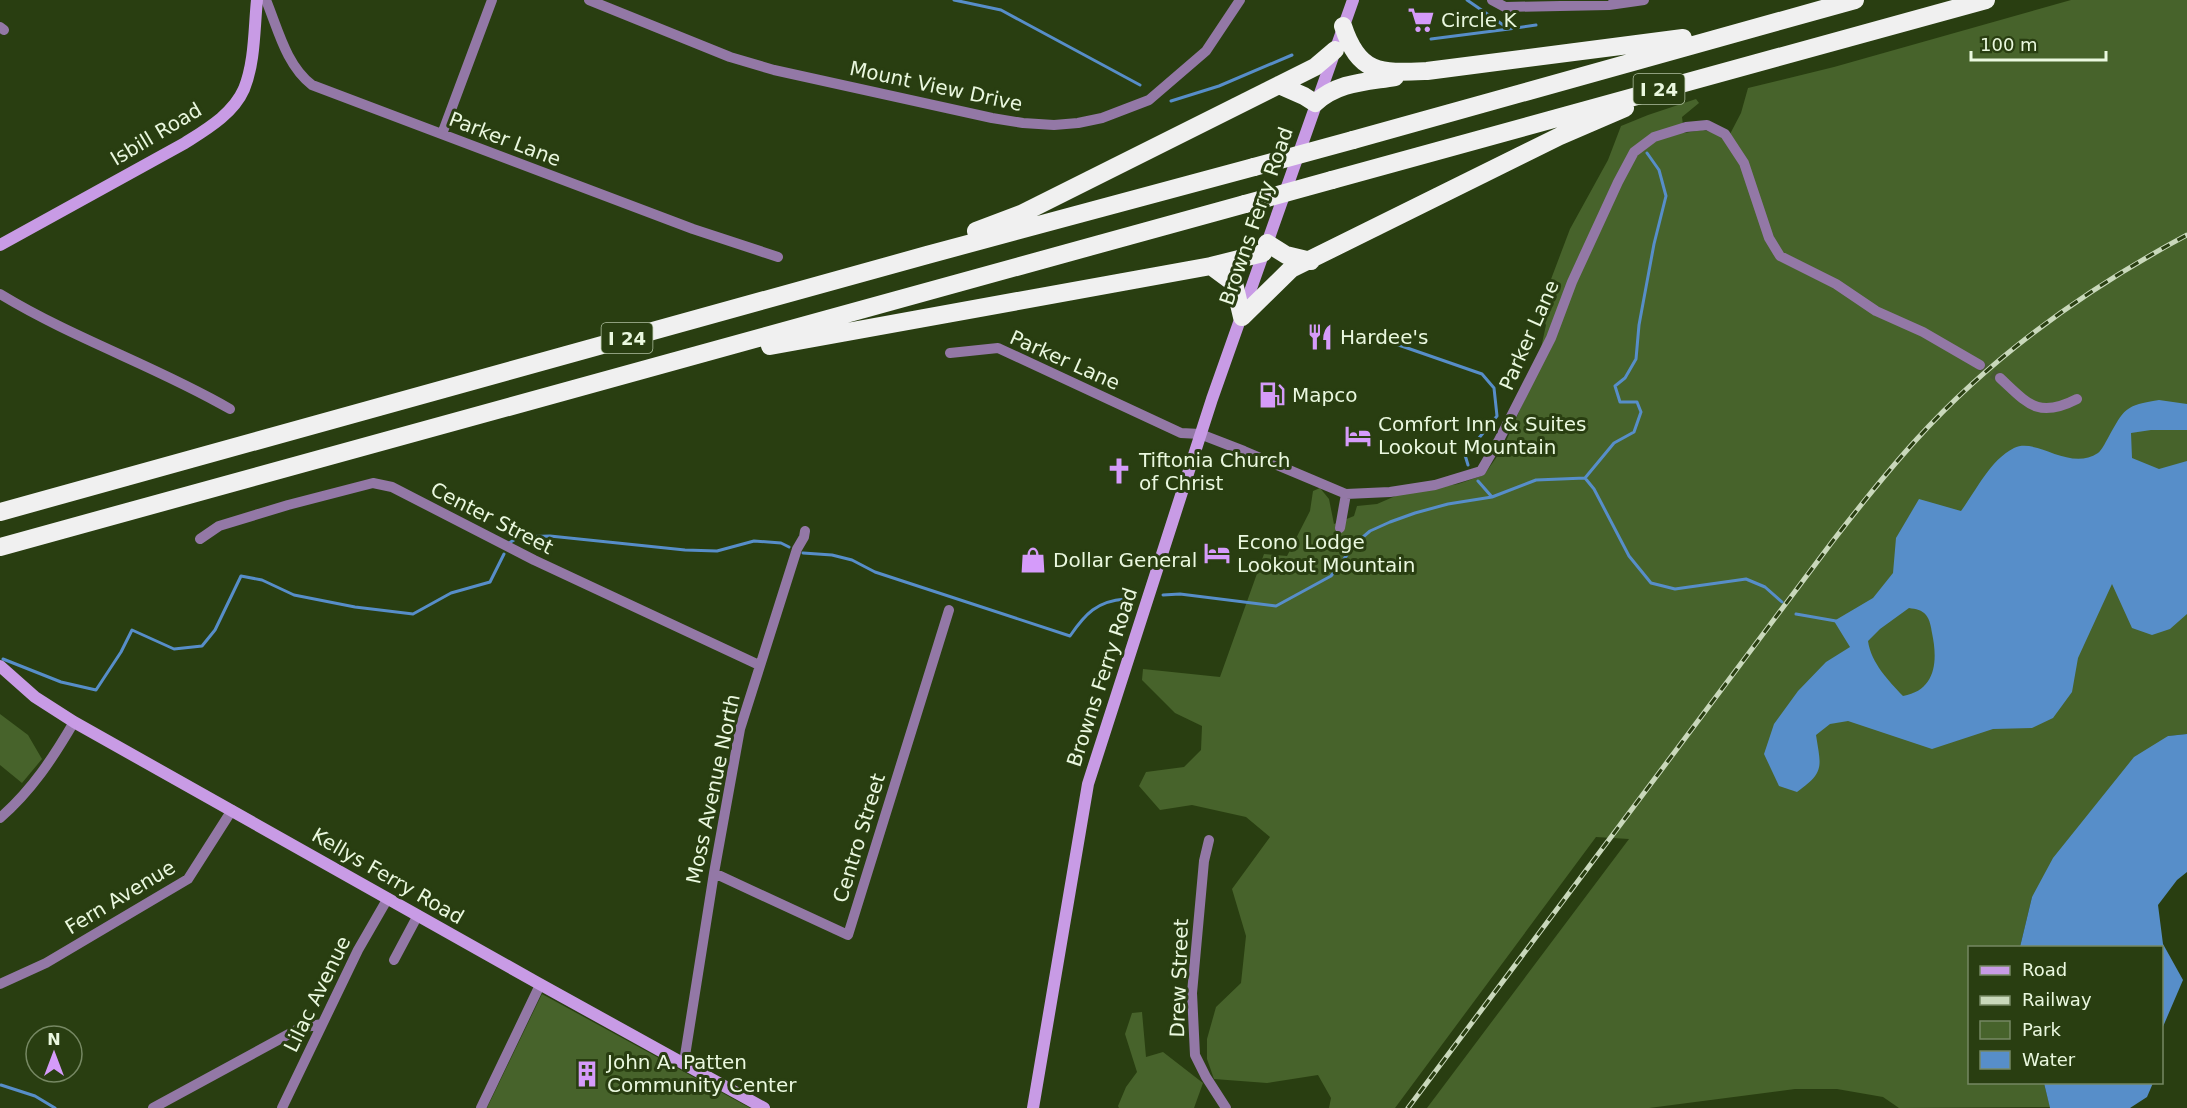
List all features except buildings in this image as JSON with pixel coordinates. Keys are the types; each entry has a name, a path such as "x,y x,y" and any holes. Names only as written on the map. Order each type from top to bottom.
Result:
{"highway":[{"name":"I 24","path":"0,512 1855,0"},
{"name":"I 24","path":"0,547 1986,0"},
{"path":"1343,26 1349,45 1366,64 1381,71 1426,71"},
{"path":"1279,85 1315,103 1327,92 1337,87 1426,71 1750,29"},
{"path":"927,255 949,241 1021,214 1315,67 1335,50"},
{"path":"1242,316 1291,269 1560,136 1624,109 1658,89"},
{"path":"655,366 1211,266 1265,248 1311,261"},
{"path":"1211,266 1234,283 1242,316"}],"street":[{"name":"Isbill Road","path":"0,245 186,143 222,117 243,90 251,62 257,0"},
{"name":"Parker Lane","path":"266,0 296,70 312,84 693,229 778,257"},
{"path":"442,134 492,0"},
{"name":"Mount View Drive","path":"590,0 730,57 774,70 992,118 1023,123 1054,124 1102,118 1149,99 1206,51 1240,0"},
{"name":"Browns Ferry Road","path":"1033,1108 1088,784 1200,434 1353,0"},
{"path":"1492,0 1505,7 1609,5 1644,0"},
{"name":"Parker Lane","path":"950,353 999,348 1181,433 1200,434 1244,450 1346,494 1390,492 1435,485 1481,471 1551,338 1572,282 1634,152 1654,137 1686,127 1707,125 1725,134 1744,163 1769,237 1780,255 1836,284 1876,311 1923,332 1980,365"},
{"path":"0,294 47,322 202,393 230,409"},
{"path":"2000,378 2026,402 2045,410 2061,407 2077,399"},
{"name":"Center Street","path":"200,539 219,526 288,505 373,483 392,486 534,560 759,665"},
{"path":"1340,528 1346,494"},
{"name":"Moss Avenue North","path":"684,1062 740,729 797,549 805,531"},
{"name":"Centro Street","path":"714,873 848,935 949,610"},
{"name":"Kellys Ferry Road","path":"0,666 35,697 74,722 540,985 684,1062 764,1108"},
{"path":"0,818 19,801 46,768 74,722"},
{"name":"Fern Avenue","path":"0,984 46,963 188,879 232,810"},
{"name":"Drew Street","path":"1209,840 1204,861 1192,993 1192,1024 1195,1055 1226,1108"},
{"name":"Lilac Avenue","path":"282,1108 359,949 388,898"},
{"path":"394,960 418,915"},
{"path":"481,1108 540,985"},
{"path":"153,1108 300,1028 322,1024"}],"green space":[{"path":"2071,0 2187,0 2187,734 2168,736 2032,897 2020,946 1968,946 1968,1084 2044,1084 2050,1107 1899,1108 1883,1097 1837,1089 1795,1089 1649,1108 1427,1108 1629,839 1596,837 1395,1108 1329,1108 1331,1098 1318,1075 1267,1083 1214,1079 1207,1059 1207,1039 1216,1007 1241,983 1246,936 1232,889 1270,837 1246,817 1192,805 1160,810 1139,786 1146,772 1184,767 1201,750 1202,726 1175,713 1142,680 1143,669 1220,677 1264,554 1287,556 1310,511 1313,491 1320,488 1329,499 1334,524 1354,516 1357,506 1377,504 1400,494 1458,484 1484,475 1503,448 1535,376 1546,325 1539,311 1570,229 1608,160 1621,126 1696,99 1699,103 1682,117 1684,133 1703,130 1729,136 1741,113 1748,88 1834,67"},
{"path":"0,714 28,735 42,759 22,783 0,765"},
{"path":"542,994 750,1108 487,1108"},
{"path":"1142,1012 1146,1057 1163,1052 1203,1083 1194,1108 1119,1108 1126,1087 1137,1072 1125,1034 1132,1013"}],"water":[{"path":"2159,400 2187,404 2187,430 2151,430 2131,433 2132,458 2159,469 2187,461 2187,614 2170,629 2152,635 2132,628 2112,584 2078,658 2072,692 2053,718 2032,728 1993,729 1932,749 1848,721 1830,724 1816,735 1820,762 1817,774 1797,792 1779,786 1764,754 1774,724 1798,691 1826,662 1850,647 1834,621 1873,598 1893,573 1896,538 1919,499 1961,511 1984,476 2005,453 2023,446 2065,457 2087,458 2101,450 2127,410 2139,404","holes":["1909,608 1919,610 1926,615 1931,626 1935,654 1932,673 1928,681 1914,693 1903,696 1877,664 1868,641 1880,629"]},
{"path":"2187,734 2187,872 2177,880 2158,905 2163,944 2183,980 2163,1027 2163,946 2020,946 2032,897 2053,858 2134,757 2168,736"},
{"path":"2044,1084 2153,1084 2147,1097 2130,1108 2050,1108"}],"waterway":[{"path":"954,0 1001,10 1140,85"},
{"path":"1467,0 1509,29 1536,25"},
{"path":"1431,39 1509,29"},
{"path":"1171,101 1219,86 1292,55"},
{"path":"1163,595 1180,594 1276,606 1331,576 1356,543 1370,531 1390,522 1448,504 1492,497 1536,480 1585,478 1614,443 1634,432 1641,412 1637,402 1620,402 1615,386 1625,378 1636,359 1639,325 1654,244 1666,196 1659,170 1647,153"},
{"path":"1364,333 1482,374 1494,388 1497,416 1465,455 1468,465"},
{"path":"1585,478 1594,489 1629,556 1651,583 1675,589 1746,579 1765,587 1782,602"},
{"path":"1478,481 1492,497"},
{"path":"509,543 519,537 550,536 685,550 717,551 754,541 781,543 789,547"},
{"path":"803,553 832,555 852,560 875,572 1070,636 1093,610 1115,600 1125,599"},
{"path":"3,659 61,682 96,690 121,652 132,630 174,649 202,646 215,630 241,576 262,580 294,595 355,607 413,614 451,593 490,582 504,554"},
{"path":"1796,614 1836,621"},
{"path":"1,1085 35,1096 55,1108"}],"tunnel":[{"path":"1980,365 2000,378"}],"railway":[{"path":"1408,1108 1832,542 1905,452 1977,380 2042,326 2113,278 2187,235"}],"place":[{"name":"Circle K","path":"1421,20"},
{"name":"Hardee's","path":"1320,337"},
{"name":"Mapco","path":"1272,395"},
{"name":"Comfort Inn & Suites Lookout Mountain","path":"1358,436"},
{"name":"Tiftonia Church of Christ","path":"1119,471"},
{"name":"Econo Lodge Lookout Mountain","path":"1217,553"},
{"name":"Dollar General","path":"1033,560"},
{"name":"John A. Patten Community Center","path":"587,1074"}]}
